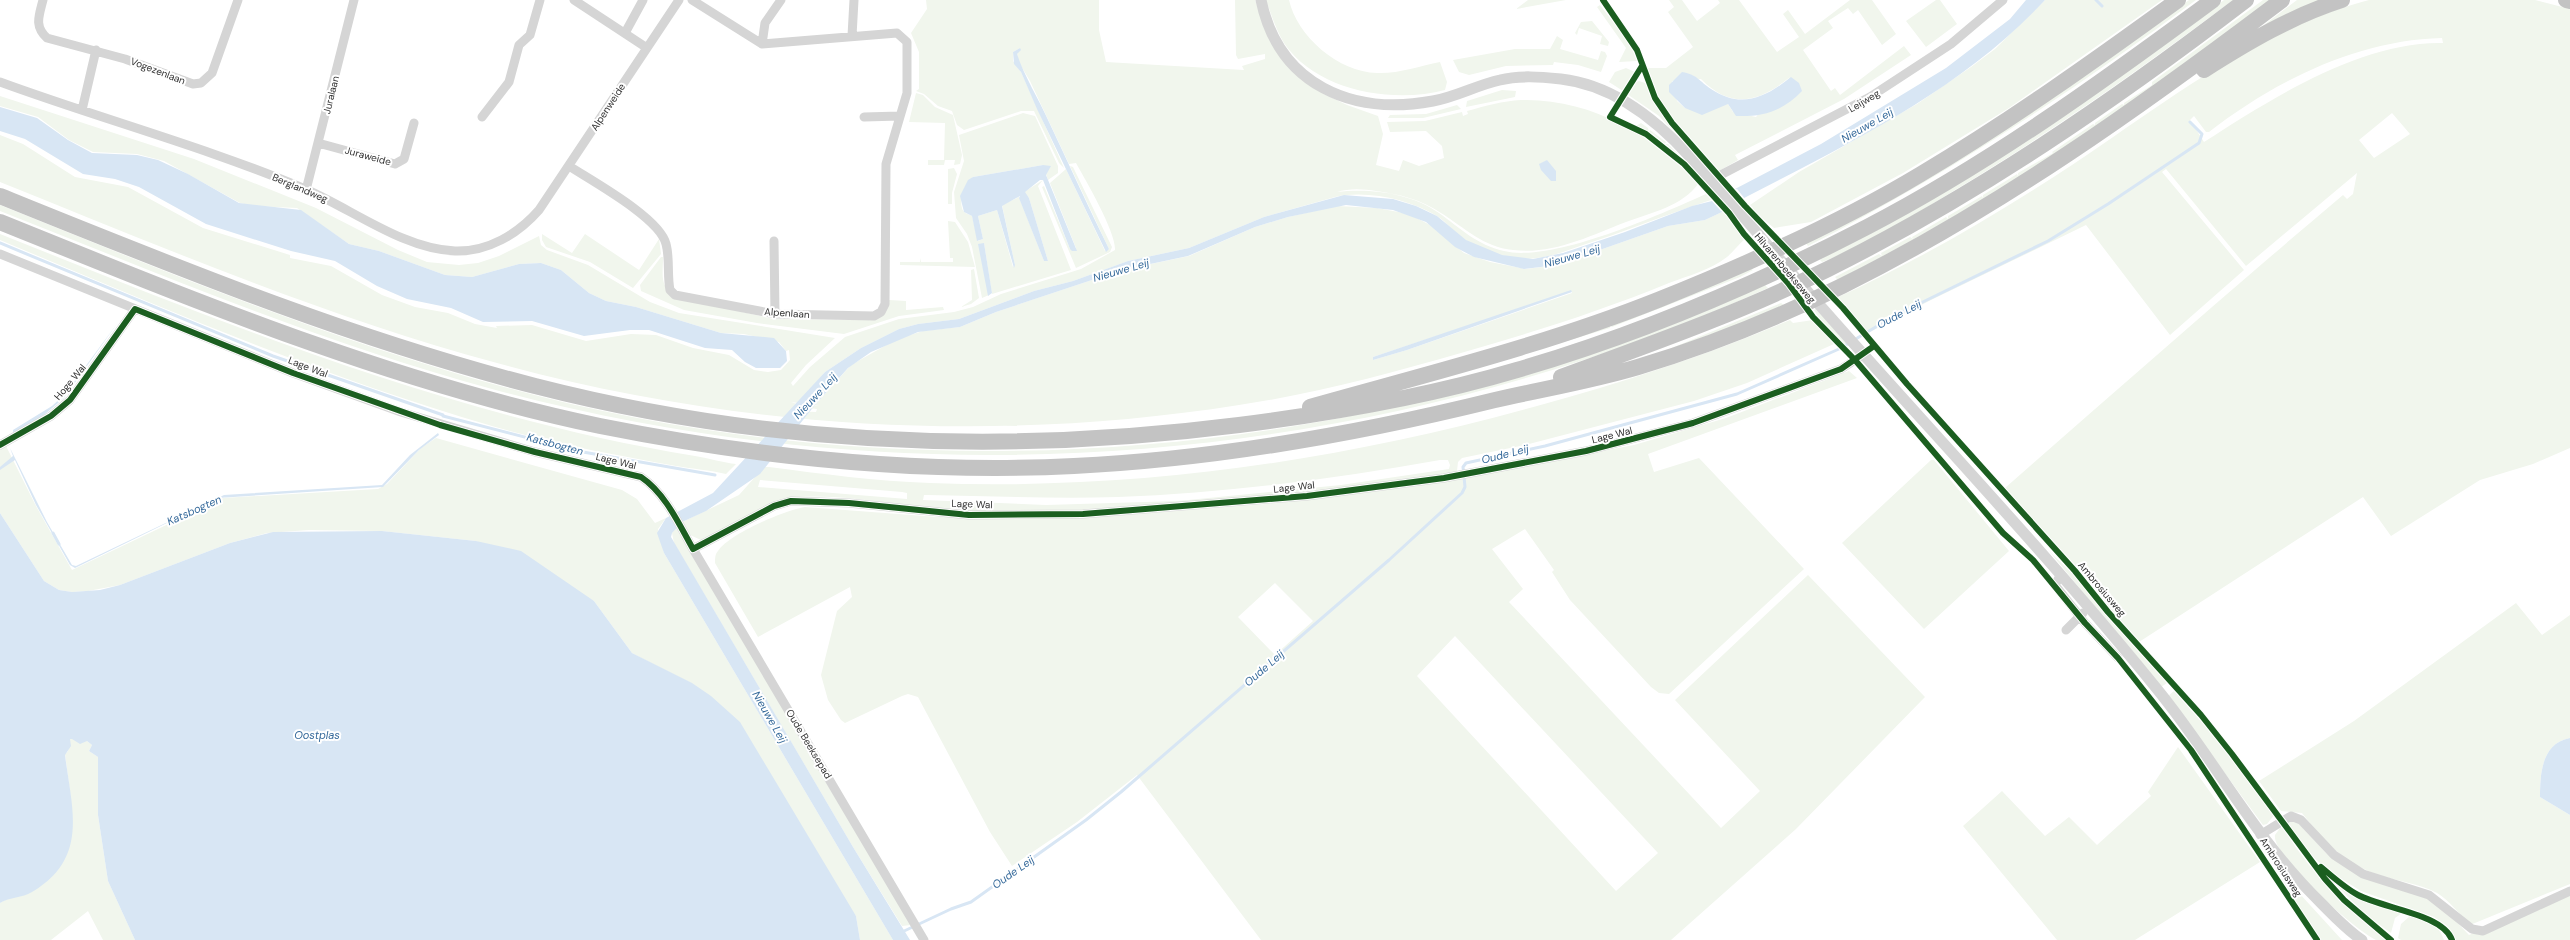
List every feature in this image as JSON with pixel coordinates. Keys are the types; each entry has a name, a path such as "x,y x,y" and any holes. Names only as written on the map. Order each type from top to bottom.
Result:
{"highway":[{"path":"1255,423 1418,379 1553,337 1655,301 1746,263 1800,237 1919,175 2016,115 2072,77 2178,0"},
{"path":"0,196 279,306 448,362 603,402 763,429 805,434 932,442 1074,441 1162,435 1348,410 1415,397 1515,371 1585,348 1682,313 1762,279 1814,254 1934,190 2084,95 2213,0"},
{"path":"1501,399 1677,335 1827,270 1951,202 2040,148 2097,110 2246,0"},
{"path":"0,222 271,329 383,367 462,391 597,425 746,450 932,467 1070,466 1143,461 1232,452 1320,439 1427,418 1644,365 1722,338 1788,311 1842,286 1919,245 2044,170 2157,92 2282,0"},
{"path":"2157,92 2191,78 2254,38 2285,22 2342,0"},
{"path":"2566,0 2570,1"}],"street":[{"name":"Vogezenlaan","path":"43,0 37,23 40,31 47,38 96,50 193,84 201,83 212,73 238,0"},
{"name":"Juralaan","path":"306,190 354,0"},
{"path":"482,117 509,82 519,45 530,35 540,0"},
{"path":"574,0 647,48 679,0"},
{"path":"625,33 643,0"},
{"path":"692,0 762,44 765,23 781,0"},
{"path":"852,36 854,0"},
{"name":"Hilvarenbeekseweg","path":"1261,0 1270,32 1281,53 1298,72 1321,87 1341,96 1392,104 1433,101 1500,80 1532,77 1566,80 1599,89 1626,102 1653,121 1676,142 1864,354"},
{"name":"Leijweg","path":"1714,184 1846,112 1876,93 1951,44 2003,0"},
{"name":"Alpenlaan","path":"569,166 648,218 662,233 666,244 670,290 675,295 775,314 874,316 881,312 885,304 886,164 907,93 907,42 897,33 762,44"},
{"name":"Alpenweide","path":"569,166 647,48"},
{"path":"82,110 96,50"},
{"name":"Berglandweg","path":"0,82 215,154 306,190 422,245 456,251 472,249 508,237 526,223 539,210 569,166"},
{"path":"864,117 900,116"},
{"name":"Juraweide","path":"318,143 395,164 400,163 404,159 414,123"},
{"path":"774,241 775,314"},
{"name":"Lage Wal","path":"0,254 300,375 440,425 535,452 641,478 652,485 694,549 774,506 791,501 849,503 970,515 1083,514 1321,495 1471,474 1617,444 1693,423 1841,369 1864,354"},
{"name":"Hoge Wal","path":"0,445 51,416 70,400 135,309"},
{"name":"Ambrosiusweg","path":"1864,354 2088,608 2160,693 2260,835 2303,886 2353,936 2362,940"},
{"name":"Oude Beeksepad","path":"694,549 924,940"},
{"path":"2060,576 2055,586 2118,658"},
{"path":"2066,630 2088,608"},
{"name":"Ambrosiusweg","path":"2260,835 2291,816 2301,820 2334,855 2363,874 2429,895 2472,929 2477,930 2483,931 2570,891"}],"shaded area":[{"path":"926,0 1099,0 1099,30 1106,62 1244,70 1242,66 1265,59 1265,54 1238,59 1236,55 1235,0 1255,0 1262,21 1324,94 1347,105 1378,116 1383,134 1376,165 1399,171 1403,160 1419,166 1444,158 1442,146 1426,131 1390,132 1387,122 1425,121 1462,112 1463,116 1468,114 1467,111 1508,101 1547,101 1571,105 1596,113 1619,123 1641,135 1661,150 1699,183 1684,198 1656,212 1571,243 1542,250 1528,251 1502,248 1483,241 1434,208 1410,198 1367,190 1351,189 1337,192 1376,192 1416,201 1439,213 1485,245 1504,251 1525,253 1577,244 1634,224 1706,194 1711,200 1557,254 1526,259 1502,255 1478,247 1463,239 1437,216 1413,205 1374,195 1347,195 1335,197 1264,217 1189,248 1128,261 1073,281 1034,291 959,319 918,324 899,329 861,348 825,372 798,403 791,402 797,404 791,411 816,412 817,409 809,408 812,405 819,406 815,405 851,365 897,339 923,331 960,327 996,312 1122,270 1189,256 1255,227 1288,217 1337,206 1377,208 1409,214 1430,225 1464,253 1490,262 1526,269 1557,265 1668,226 1705,220 1722,212 1734,222 1744,240 1727,257 1714,266 1618,303 1566,321 1434,361 1351,383 1295,395 1239,405 1146,417 1053,424 959,426 866,423 772,416 680,403 588,385 497,363 371,325 308,303 184,256 0,182 0,135 23,144 75,177 128,187 203,228 290,255 290,258 331,266 382,295 415,307 448,313 475,324 497,328 496,326 532,325 586,341 631,334 656,335 693,348 729,355 754,370 768,372 781,370 790,360 789,350 786,351 779,342 744,334 721,333 636,307 606,301 589,293 561,270 541,263 519,264 472,277 445,275 379,251 349,244 297,208 254,206 240,203 164,161 137,154 93,152 69,140 38,117 0,106 0,96 194,159 316,208 398,250 427,262 459,265 478,263 499,256 539,236 541,245 547,250 588,265 650,302 679,313 835,338 806,365 791,383 793,386 810,367 845,337 899,319 954,312 973,307 1001,294 1081,269 1115,250 1111,231 1100,206 1076,163 1069,164 1030,81 1018,61 1017,54 1020,48 1013,52 1013,61 1021,72 1064,168 1059,163 1034,111 1021,111 964,130 957,125 952,111 938,106 924,94 916,91 919,89 919,52 911,33 927,9","holes":["1572,291 1572,293 1407,350 1373,360 1373,357"]},
{"path":"1266,0 1289,0 1293,13 1301,26 1310,39 1321,50 1334,59 1362,71 1385,73 1440,62 1447,82 1445,90 1424,94 1380,94 1357,90 1335,83 1315,73 1298,59 1284,43 1276,27"},
{"path":"1528,0 1566,0 1516,9"},
{"path":"1669,0 1682,0 1697,21 1720,3 1718,0 1739,0 1777,52 1799,37 1783,14 1788,10 1805,34 1850,0 1872,0 1896,34 1882,45 1858,10 1853,14 1848,8 1828,21 1833,28 1803,50 1831,91 1835,88 1840,95 1904,46 1911,55 1844,99 1735,155 1738,160 1719,171 1696,150 1675,124 1658,96 1646,68 1666,68 1693,47 1668,12 1674,7","holes":["1790,77 1756,117 1733,112 1728,104 1685,108 1677,101 1672,81 1701,79 1712,89 1723,95 1734,99 1746,99 1757,97 1768,92 1779,86"]},
{"path":"1936,0 1940,0 1957,24 1926,47 1906,21"},
{"path":"2045,0 2162,0 2009,108 1903,173 1811,222 1774,228 1751,209 1753,208 1750,205 1799,172 1917,104 1971,67 1995,49"},
{"path":"2189,0 2196,0 2055,100 1958,162 1859,219 1808,246 1805,242 2139,37"},
{"path":"2224,0 2233,0 2131,74 2027,145 1890,229 1839,255 1822,262 1820,260 2196,21"},
{"path":"2263,0 2270,0 2131,103 2046,161 1969,208 1891,252 1838,280 1835,277 1879,254 1882,256 1881,253 1910,237 1913,239 1912,237 1946,217 1948,219 1948,216 1982,196 1983,198 1983,195 2017,174 2018,176 2018,173 2053,153 2052,152 2093,124 2095,125 2095,123 2122,104 2124,105 2124,103 2152,85 2152,82"},
{"path":"2297,0 2331,0 2252,34"},
{"path":"2369,0 2535,0 2570,9 2570,448 2533,464 2480,480 2391,536 2363,497 2139,642 2109,607 2091,581 2058,548 2005,488 2215,304 2343,195 2347,199 2353,194 2357,173 2246,266 2166,169 2162,172 2244,270 2170,335 2086,225 1929,301 1868,333 1836,298 1927,253 1986,219 2072,165 2178,93 2251,48 2289,29 2328,13","holes":["2442,38 2443,43 2412,45 2380,52 2349,62 2287,91 2204,142 2190,120 2194,116 2206,132 2209,132 2234,113 2261,96 2289,80 2318,67 2348,55 2379,46","2392,113 2410,134 2374,158 2359,140"]},
{"path":"1600,5 1630,44 1637,61 1619,62 1626,48 1597,7"},
{"path":"1592,21 1609,42 1608,46 1600,44 1602,36 1579,28 1577,35 1575,33 1581,22"},
{"path":"1557,36 1563,40 1560,49 1598,60 1601,51 1605,52 1607,56 1601,72 1578,65 1554,62 1553,65 1506,66 1469,75 1459,72 1453,60 1515,49 1550,49"},
{"path":"1626,68 1635,72 1623,91 1609,82 1615,72"},
{"path":"1639,81 1645,83 1670,122 1709,167 1708,169 1659,116 1627,94 1634,83"},
{"path":"1502,90 1516,91 1515,97 1466,107 1467,101"},
{"path":"916,93 923,95 935,107 953,115 962,155 960,164 954,165 955,160 945,160 944,165 928,165 928,160 944,160 945,123 909,122"},
{"path":"1457,105 1461,109 1423,118 1388,118 1390,115 1426,114"},
{"path":"1023,113 1035,116 1058,166 1058,173 1048,180 1043,165 973,177 967,183 963,191 961,200 962,208 965,212 972,216 978,241 983,239 978,216 997,210 1013,267 1015,265 1002,205 1021,196 1019,197 1044,261 1048,261 1029,198 1024,192 1043,180 1038,186 1071,270 992,294 984,243 982,263 989,295 982,298 972,247 967,234 956,218 954,192 964,161 959,135"},
{"path":"1641,123 1648,128 1649,132 1650,130 1666,142 1665,144 1668,144 1703,179 1701,180 1669,149 1634,127"},
{"path":"1070,166 1073,167 1112,247 1110,252 1076,268 1042,187 1044,186 1070,249 1076,248 1050,183 1066,169 1105,251 1109,249"},
{"path":"954,168 957,174 952,193 952,204 948,204 948,169"},
{"path":"0,205 249,304 376,348 504,387 607,412 711,431 817,443 923,450 1030,451 1136,445 1241,434 1346,417 1765,285 1768,288 1616,349 1460,396 1300,430 1139,449 976,455 814,447 652,425 492,389 366,351 243,307 0,211"},
{"path":"948,221 955,222 968,242 975,267 900,265 900,262 920,262 920,258 921,262 953,262 953,258 950,258"},
{"path":"0,234 256,334 428,392 516,417 604,439 736,464 726,474 630,458 538,438 429,407 305,364 182,316 0,240"},
{"path":"542,234 572,253 585,234 639,270 659,239 661,254 633,288 590,262 546,247 542,240"},
{"path":"661,257 663,257 663,280 667,289 677,298 774,319 872,320 889,300 906,301 906,310 943,307 944,310 899,316 844,334 757,323 684,310 641,291 640,285"},
{"path":"1750,268 1753,270 1740,277 1612,327 1610,325 1610,328 1457,374"},
{"path":"974,269 979,298 971,304 961,307 972,300 971,270"},
{"path":"1781,303 1784,305 1745,322 1662,352"},
{"path":"1817,308 1847,342 1848,350 1817,319 1819,318 1814,310"},
{"path":"1790,320 1793,323 1813,320 1834,344 1747,383 1694,401 1529,444 1462,458 1458,462 1457,471 1463,472 1282,495 1100,510 978,512 933,509 820,496 797,497 791,498 701,540 690,535 682,522 739,495 764,467 890,481 1007,484 1084,482 1160,477 1312,457 1463,425 1537,406 1665,367 1759,333","holes":["1448,460 1450,465 1449,469 1341,485 1178,501 1046,505 923,500 924,495 1094,498 1239,489 1320,479","760,480 902,492 907,493 907,499 758,487"]},
{"path":"1849,371 1857,378 1648,454 1654,472 1699,458 1804,569 1669,694 1659,693 1651,687 1570,600 1552,572 1554,570 1525,529 1492,549 1523,589 1509,602 1721,828 1760,791 1675,700 1808,575 1925,697 1796,829 1671,940 1261,940 1137,775 1077,822 1012,866 990,832 918,697 908,694 902,696 845,723 841,720 828,700 821,675 837,611 852,597 850,587 758,637 715,563 717,552 733,537 772,518 805,507 938,517 1113,516 1278,503 1419,486 1634,445 1726,418","holes":["1275,583 1313,621 1275,655 1238,617","1455,636 1658,853 1616,891 1417,676"]},
{"path":"436,438 622,490 637,499 655,523 666,518 658,529 664,553 893,940 860,940 856,916 664,670 632,653 594,601 476,541 382,531 309,530 267,533 230,543 120,585 88,591 72,592 59,590 44,581 0,513 0,449 6,446 36,506 72,570 223,498 378,489 387,484 421,448"},
{"path":"1931,460 1934,460 2009,551 1924,629 1842,543"},
{"path":"676,527 911,925 902,926 853,847 674,543 672,533"},
{"path":"2049,551 2080,581 2167,683 2161,687"},
{"path":"2516,603 2542,635 2570,615 2570,738 2561,741 2554,746 2544,760 2540,797 2570,815 2570,884 2470,925 2437,893 2422,887 2376,874 2364,869 2344,857 2326,841 2302,813 2281,811 2259,781 2354,721"},
{"path":"2174,691 2231,755 2275,814 2267,824 2263,825 2168,696"},
{"path":"73,738 87,741 92,745 89,751 98,757 98,815 108,881 135,940 103,940 88,911 51,940 0,940 0,903 10,897 30,893 71,799 65,754 68,751 70,739"},
{"path":"2178,747 2260,862 2135,940 2057,940 1963,826 2002,791 2045,836 2069,817 2097,845 2151,796 2148,792"},
{"path":"2288,820 2296,821 2328,855 2423,895 2450,915 2469,935 2570,894 2570,940 2456,940 2448,927 2434,917 2361,891 2332,873 2307,852 2288,825"},
{"path":"2280,828 2283,828 2305,860 2330,889 2358,916 2388,940 2376,940 2366,934 2351,923 2316,892 2286,859 2277,845 2275,835"},
{"path":"2283,875 2342,940 2320,940 2282,879 2281,876"},
{"path":"2331,880 2358,897 2402,913 2395,918 2391,933 2367,916"},
{"path":"2411,915 2422,918 2435,926 2442,934 2444,940 2401,940 2398,938 2401,924"}],"water":[{"name":"Nieuwe Leij","path":"2026,0 2045,0 2010,34 1973,65 1933,93 1850,142 1721,210 1722,212 1705,220 1668,226 1557,265 1524,269 1474,257 1455,247 1426,222 1393,210 1346,205 1288,217 1255,227 1188,256 1122,270 996,312 960,327 918,332 871,352 848,368 815,405 760,474 706,511 682,522 672,533 671,537 853,847 910,940 893,940 664,553 657,533 666,518 713,493 825,372 861,348 899,329 918,324 959,319 1034,291 1073,281 1128,261 1189,248 1264,217 1344,195 1393,199 1416,206 1437,216 1466,240 1502,255 1533,259 1563,253 1625,232 1692,206 1712,201 1821,144 1946,68 2010,19"},
{"path":"1020,48 1021,50 1017,54 1020,62 1109,249 1106,252 1037,109 1021,72 1014,64 1013,52"},
{"path":"1682,72 1695,77 1711,89 1732,99 1743,100 1762,95 1772,91 1791,77 1799,83 1802,91 1795,98 1780,108 1764,114 1736,116 1728,104 1702,115 1685,108 1669,92 1669,85"},
{"path":"0,107 37,118 68,140 92,153 137,155 158,160 188,174 239,203 301,210 349,244 379,251 445,275 472,277 519,264 541,263 561,270 589,293 606,301 636,307 721,333 774,338 786,351 787,361 780,368 756,368 745,362 732,350 705,348 649,330 630,330 584,336 532,321 483,322 451,308 407,299 377,286 335,261 291,251 206,224 139,187 115,179 83,174 25,139 0,131"},
{"path":"1547,160 1556,171 1556,181 1551,181 1541,170 1539,164"},
{"path":"1043,165 1051,166 1046,175 1077,251 1072,251 1070,249 1043,180 1040,180 1025,192 1029,198 1048,261 1044,261 1019,198 1020,196 1002,206 1015,265 1014,268 997,210 978,216 983,239 977,241 972,216 964,212 960,196 968,180 973,177"},
{"path":"984,243 992,293 988,296 978,244"},
{"path":"1571,290 1572,292 1407,350 1373,360 1373,357"},
{"path":"119,321 64,398 44,415 13,433 13,430 52,406 65,394"},
{"path":"438,433 439,435 419,450 383,487 218,498 75,568 70,565 36,505 15,460 0,470 0,467 13,456 10,448 47,522 72,565 76,566 224,495 382,485 410,455"},
{"name":"Oostplas","path":"0,513 44,581 59,590 72,592 100,590 120,585 230,543 273,532 382,531 476,541 521,551 594,601 632,653 692,683 711,696 740,722 856,916 860,940 135,940 108,881 98,815 98,757 89,751 92,745 87,741 80,744 72,739 70,739 71,746 65,755 73,814 72,831 69,848 62,864 50,879 32,892 0,903"},
{"path":"2570,738 2570,815 2540,797 2544,760 2554,746 2561,741"}],"pier":[{"path":"1737,189 1745,199 1727,209 1721,211 1711,200"}],"waterway":[{"name":"Oude Leij","path":"2096,0 2102,6"},
{"name":"Oude Leij","path":"902,932 951,909 971,902 1086,820 1121,792 1389,560 1462,493 1465,487 1463,467 1466,463 1545,446 1737,394 1839,349 1894,316 2048,241 2108,204 2199,143 2202,134 2190,122"},
{"name":"Katsbogten","path":"0,243 273,356 443,415"},
{"name":"Katsbogten","path":"443,416 583,452 715,475"},
{"name":"Katsbogten","path":"53,533 59,544"}],"cycle path":[{"path":"1603,0 1637,50 1655,98 1672,123 1745,206 1843,308 1907,384 2075,571 2108,612 2201,715 2232,754 2325,879 2344,900 2391,940"},
{"path":"1642,66 1610,117 1646,134 1684,164 1729,213 1744,234 1788,283 1813,317 1855,360 2003,533 2033,560 2085,623 2118,658 2191,750 2317,940"},
{"path":"0,445 51,416 70,400 135,309 293,373 440,425 535,452 641,477 650,484 664,500 677,519 693,549 774,506 791,501 849,503 969,515 1083,514 1307,496 1444,478 1586,451 1693,423 1841,369 1874,346"},
{"path":"2321,867 2344,886 2358,895 2425,918 2437,924 2446,931 2452,940"}]}
